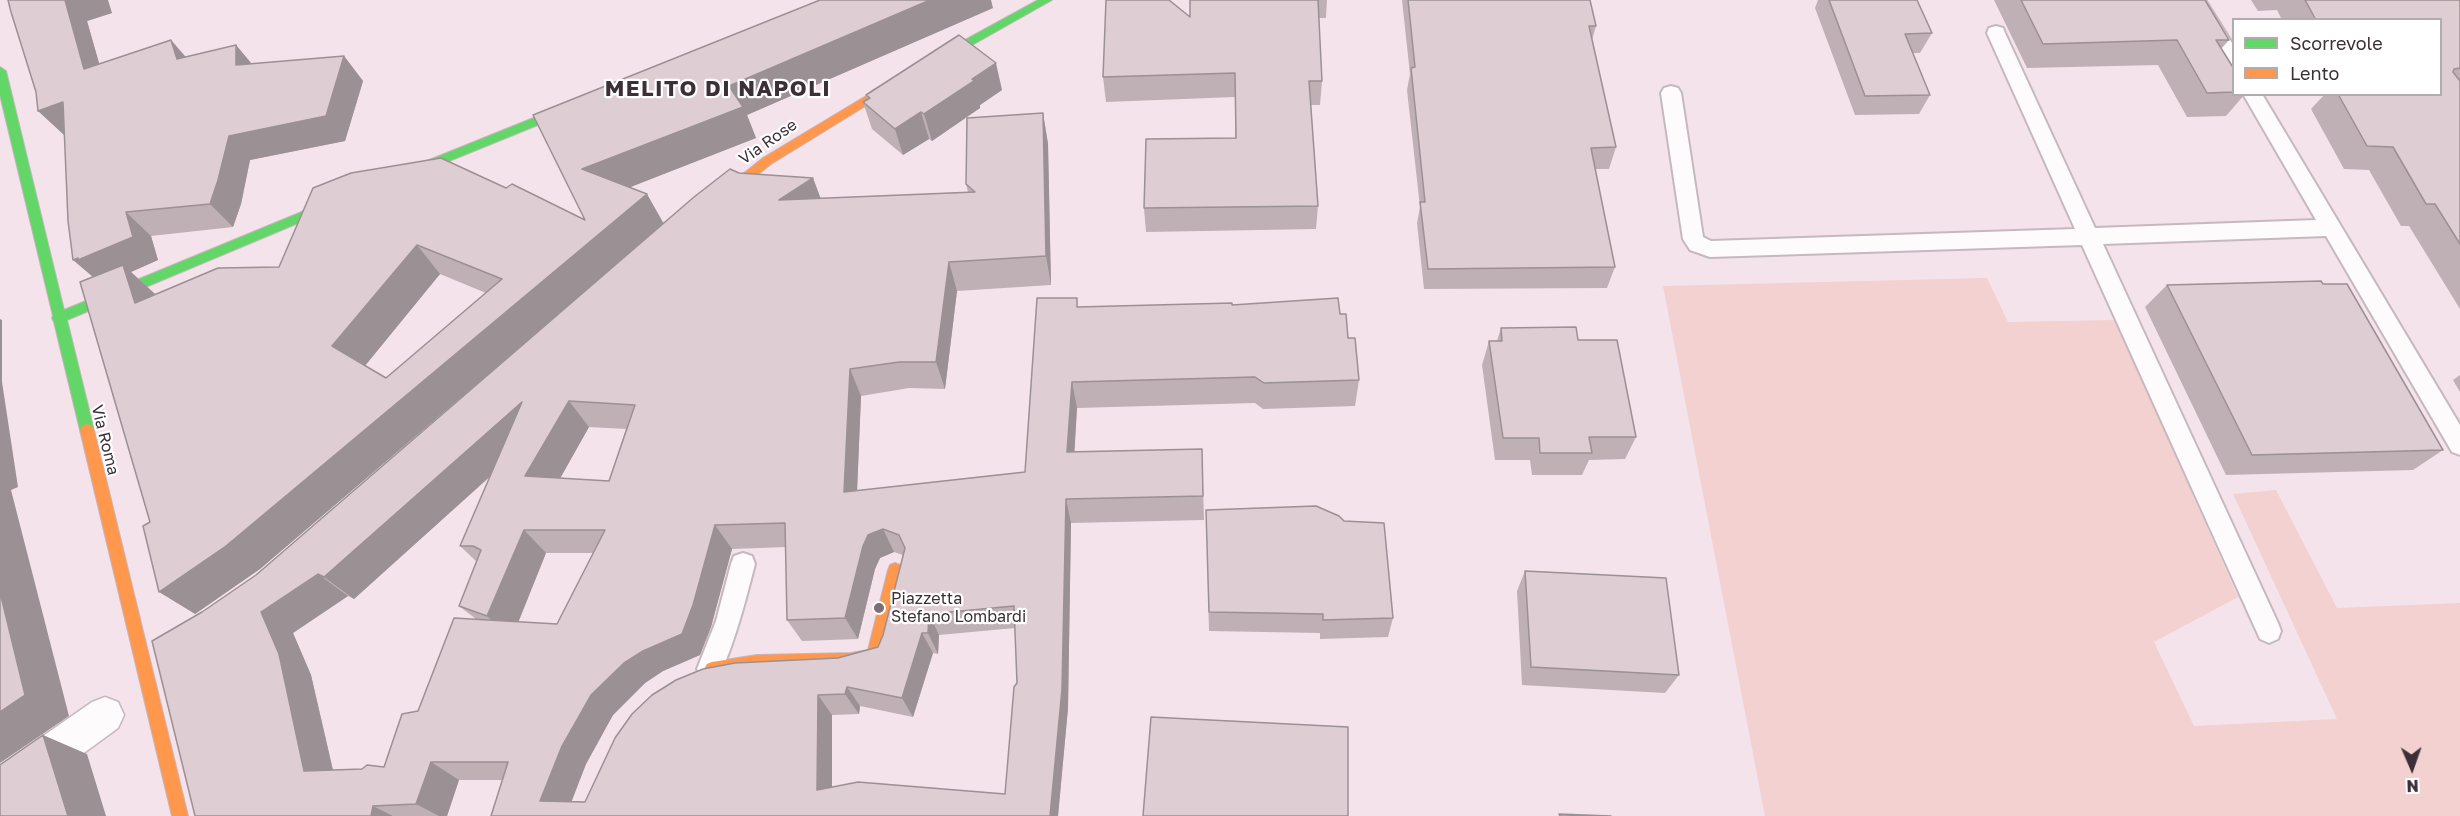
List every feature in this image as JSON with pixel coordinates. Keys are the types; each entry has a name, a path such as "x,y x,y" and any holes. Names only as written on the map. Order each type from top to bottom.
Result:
{"street":[{"name":"Via Rose","path":"705,210 767,161 845,111 1047,0"},
{"name":"Via Roma","path":"0,71 58,318 147,660 180,816"},
{"path":"384,183 593,98"},
{"path":"58,318 351,196"},
{"path":"705,671 758,662 851,660 875,654 895,570"},
{"path":"0,790 105,715"}],"lane":[{"path":"2196,0 2232,60"},
{"path":"1996,33 2269,631"},
{"path":"1671,93 1692,232 1697,244 1702,248 2331,228"},
{"path":"2253,96 2460,445"},
{"path":"705,671 728,621 743,564"}],"shaded area":[{"path":"1987,278 2008,322 2115,320 2238,597 2154,642 2194,726 2337,719 2233,494 2276,490 2337,608 2460,603 2460,816 1765,816 1663,286"}],"building":[{"path":"8,0 65,0 84,69 171,40 177,59 236,45 236,65 344,56 326,116 229,136 210,204 126,212 133,237 73,260 68,221 63,102 38,111 36,92"},
{"path":"820,0 930,0 729,86 743,107 582,169 647,194 226,546 159,592 143,526 150,522 80,282 123,265 135,303 218,268 279,267 313,188 351,173 441,158 506,188 512,184 585,220 533,115","holes":["417,245 502,279 386,378 332,346"]},
{"path":"1106,0 1169,0 1190,17 1190,0 1318,0 1322,81 1309,81 1318,206 1144,208 1146,139 1236,138 1235,73 1103,77"},
{"path":"1408,0 1590,0 1596,26 1589,26 1616,147 1591,148 1615,267 1428,269 1420,202 1425,202 1411,68 1415,67"},
{"path":"1829,0 1917,0 1932,33 1905,34 1930,95 1865,96"},
{"path":"2021,0 2205,0 2229,40 2216,40 2232,66 2232,92 2207,93 2177,40 2043,44"},
{"path":"2305,0 2460,0 2460,68 2454,69 2453,72 2460,81 2460,244 2435,204 2426,204 2393,147 2367,146 2339,96 2442,96 2442,18 2315,18"},
{"path":"959,35 996,63 972,79 974,81 924,114 921,112 895,129 863,102 870,98 866,95"},
{"path":"1043,113 1046,256 949,262 936,362 899,362 850,369 844,492 1025,472 1037,298 1077,298 1077,307 1232,303 1232,305 1338,298 1340,314 1346,314 1348,338 1355,338 1359,380 1264,383 1255,377 1072,382 1067,452 1202,449 1203,496 1066,499 1062,689 1050,816 491,816 508,762 431,762 416,804 373,806 371,816 195,816 152,641 202,612 256,575 694,197 730,169 739,173 813,178 779,200 975,192 966,184 967,118","holes":["569,401 635,405 609,481 525,476","522,402 460,546 473,546 481,550 459,606 487,616 524,530 605,530 557,624 454,618 418,711 402,714 384,767 367,765 362,769 304,771 279,654 261,612 318,574 324,577","785,523 787,620 845,618 863,546 868,535 883,529 899,535 905,548 878,647 838,658 735,663 703,669 676,680 652,695 632,714 615,738 585,802 540,801 562,746 591,695 624,663 643,651 682,634 693,605 715,525","1014,606 1017,683 1014,687 1005,794 858,782 817,790 818,695 845,694 847,687 902,698 922,633 928,633 929,614"]},
{"path":"2321,281 2323,284 2347,284 2443,450 2252,455 2167,285"},
{"path":"1576,327 1578,340 1617,340 1636,437 1589,437 1592,453 1540,453 1539,438 1503,438 1489,341 1502,341 1501,328"},
{"path":"1316,506 1339,516 1344,521 1384,523 1393,618 1323,620 1323,614 1209,612 1206,510"},
{"path":"1525,571 1666,578 1679,675 1531,667"},
{"path":"0,592 25,695 0,712"},
{"path":"1151,717 1348,727 1348,816 1143,816"},
{"path":"43,735 68,816 0,816 0,765"},
{"path":"1559,814 1611,816 1560,816"}],"traffic: fast":[{"path":"876,94 1047,0"},
{"path":"0,71 87,430"},
{"path":"401,176 578,104"},
{"path":"58,318 342,200"}],"traffic: slow":[{"path":"717,201 767,161 876,94"},
{"path":"87,430 180,816"},
{"path":"712,669 757,662 851,660 874,656 895,570"}],"place":[{"name":"Piazzetta Stefano Lombardi","path":"879,608"}],"district":[{"name":"MELITO DI NAPOLI","path":"718,89"}]}
